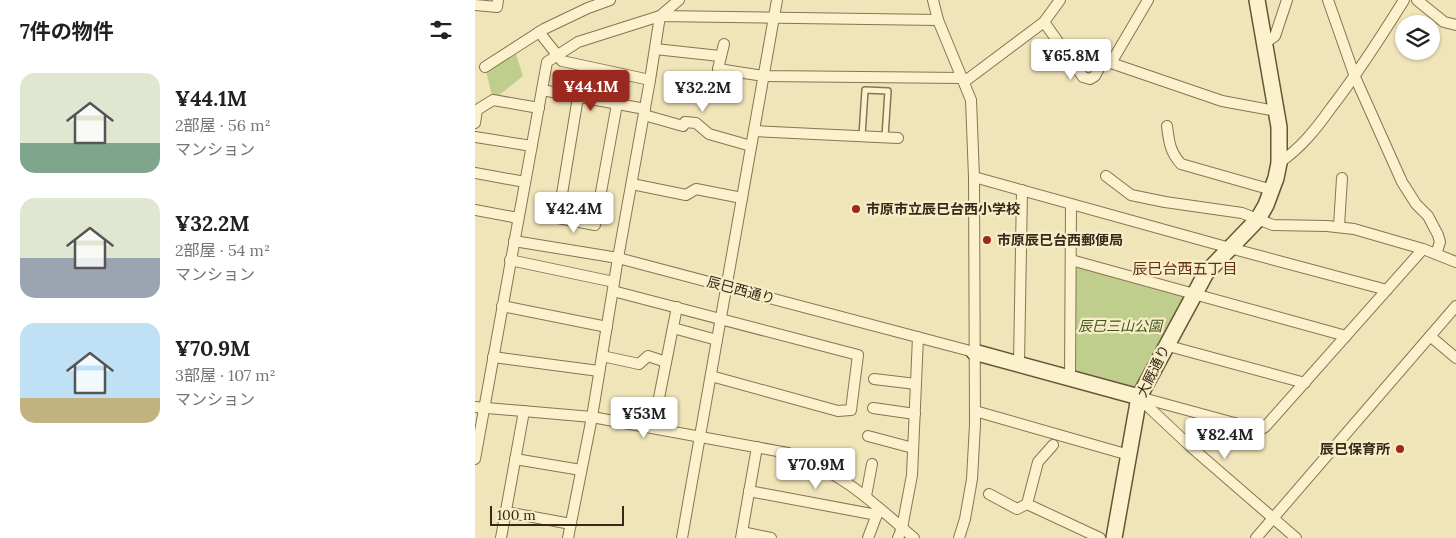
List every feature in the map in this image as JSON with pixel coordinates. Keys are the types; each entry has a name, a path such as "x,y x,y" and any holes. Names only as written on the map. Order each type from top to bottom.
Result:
{"street":[{"path":"475,4 497,7 498,0"},
{"path":"485,67 539,32 588,8 610,0"},
{"path":"568,538 592,417 660,16 679,0"},
{"path":"682,538 777,0"},
{"path":"933,0 938,20 971,100 975,177 975,411 972,479 965,519 959,538"},
{"path":"724,44 720,56 719,69 764,76 963,80 1044,22 1060,0"},
{"path":"1148,0 1111,63 1222,101 1275,110"},
{"name":"大厩通り","path":"1115,538 1139,397 1165,345 1206,273 1258,219 1272,190 1279,163 1280,141 1257,0"},
{"path":"1265,44 1275,36 1287,0"},
{"path":"1327,0 1355,77 1402,182 1416,204 1428,216 1438,235 1440,242 1436,254"},
{"path":"1279,163 1295,152 1311,136 1355,77 1404,0"},
{"path":"1417,0 1444,22 1456,25"},
{"path":"475,458 480,407 493,357 547,62 578,42 660,16 938,20"},
{"path":"1044,22 1083,77 1090,79 1095,76 1105,57"},
{"path":"539,32 562,61 650,80"},
{"path":"655,49 720,56"},
{"path":"542,90 617,104 683,126 685,122 696,124 709,134 751,146"},
{"path":"577,97 558,218 595,225 617,104"},
{"path":"475,122 477,110 493,100 539,108"},
{"path":"1167,126 1169,146 1181,164 1272,190"},
{"path":"754,132 898,138"},
{"path":"475,137 532,146"},
{"path":"475,173 525,182"},
{"path":"1107,176 1131,195 1242,213 1273,224 1339,226 1423,249 1456,262"},
{"path":"975,177 1387,290"},
{"path":"1339,226 1342,178"},
{"path":"632,184 686,195 696,189 742,198"},
{"path":"1019,364 1022,190"},
{"path":"1070,378 1071,204"},
{"path":"475,210 518,218"},
{"name":"辰巳西通り","path":"514,241 618,258 1139,397"},
{"path":"1139,397 1260,430 1265,427 1305,383 1423,249"},
{"path":"510,260 613,286 677,307 857,355 851,410 838,411 711,376"},
{"path":"1071,260 1346,336"},
{"path":"502,306 607,327"},
{"path":"1256,538 1456,306"},
{"path":"653,428 677,307"},
{"path":"673,328 717,340"},
{"path":"1430,336 1456,358"},
{"path":"898,538 902,528 912,475 918,337"},
{"path":"1165,345 1305,383"},
{"path":"602,356 639,364 648,356 666,362"},
{"path":"493,357 599,371"},
{"path":"874,380 916,384"},
{"path":"1139,397 1191,447 1297,538"},
{"path":"480,407 592,417 788,453 809,461 843,479 866,496 878,511 914,538"},
{"path":"873,408 915,414"},
{"path":"501,538 524,411"},
{"path":"975,411 1129,455"},
{"path":"868,436 913,448"},
{"path":"989,494 1017,509 1027,504 1038,462 1053,445"},
{"path":"757,447 741,535 771,538"},
{"path":"515,459 581,470"},
{"path":"866,496 872,464"},
{"path":"749,491 878,511"},
{"path":"1027,504 1100,538"},
{"path":"868,538 878,511"},
{"path":"505,512 571,524"}],"lane":[{"path":"862,136 865,90 888,91 885,137"}],"green space":[{"path":"514,48 523,76 493,100 485,67"},
{"name":"辰巳三山公園","path":"1071,260 1194,294 1139,397 1070,378"}],"place":[{"name":"市原市立辰巳台西小学校","path":"856,209"},
{"name":"市原辰巳台西郵便局","path":"987,240"},
{"name":"辰巳保育所","path":"1400,449"}],"district":[{"name":"辰巳台西五丁目","path":"1185,268"}]}
